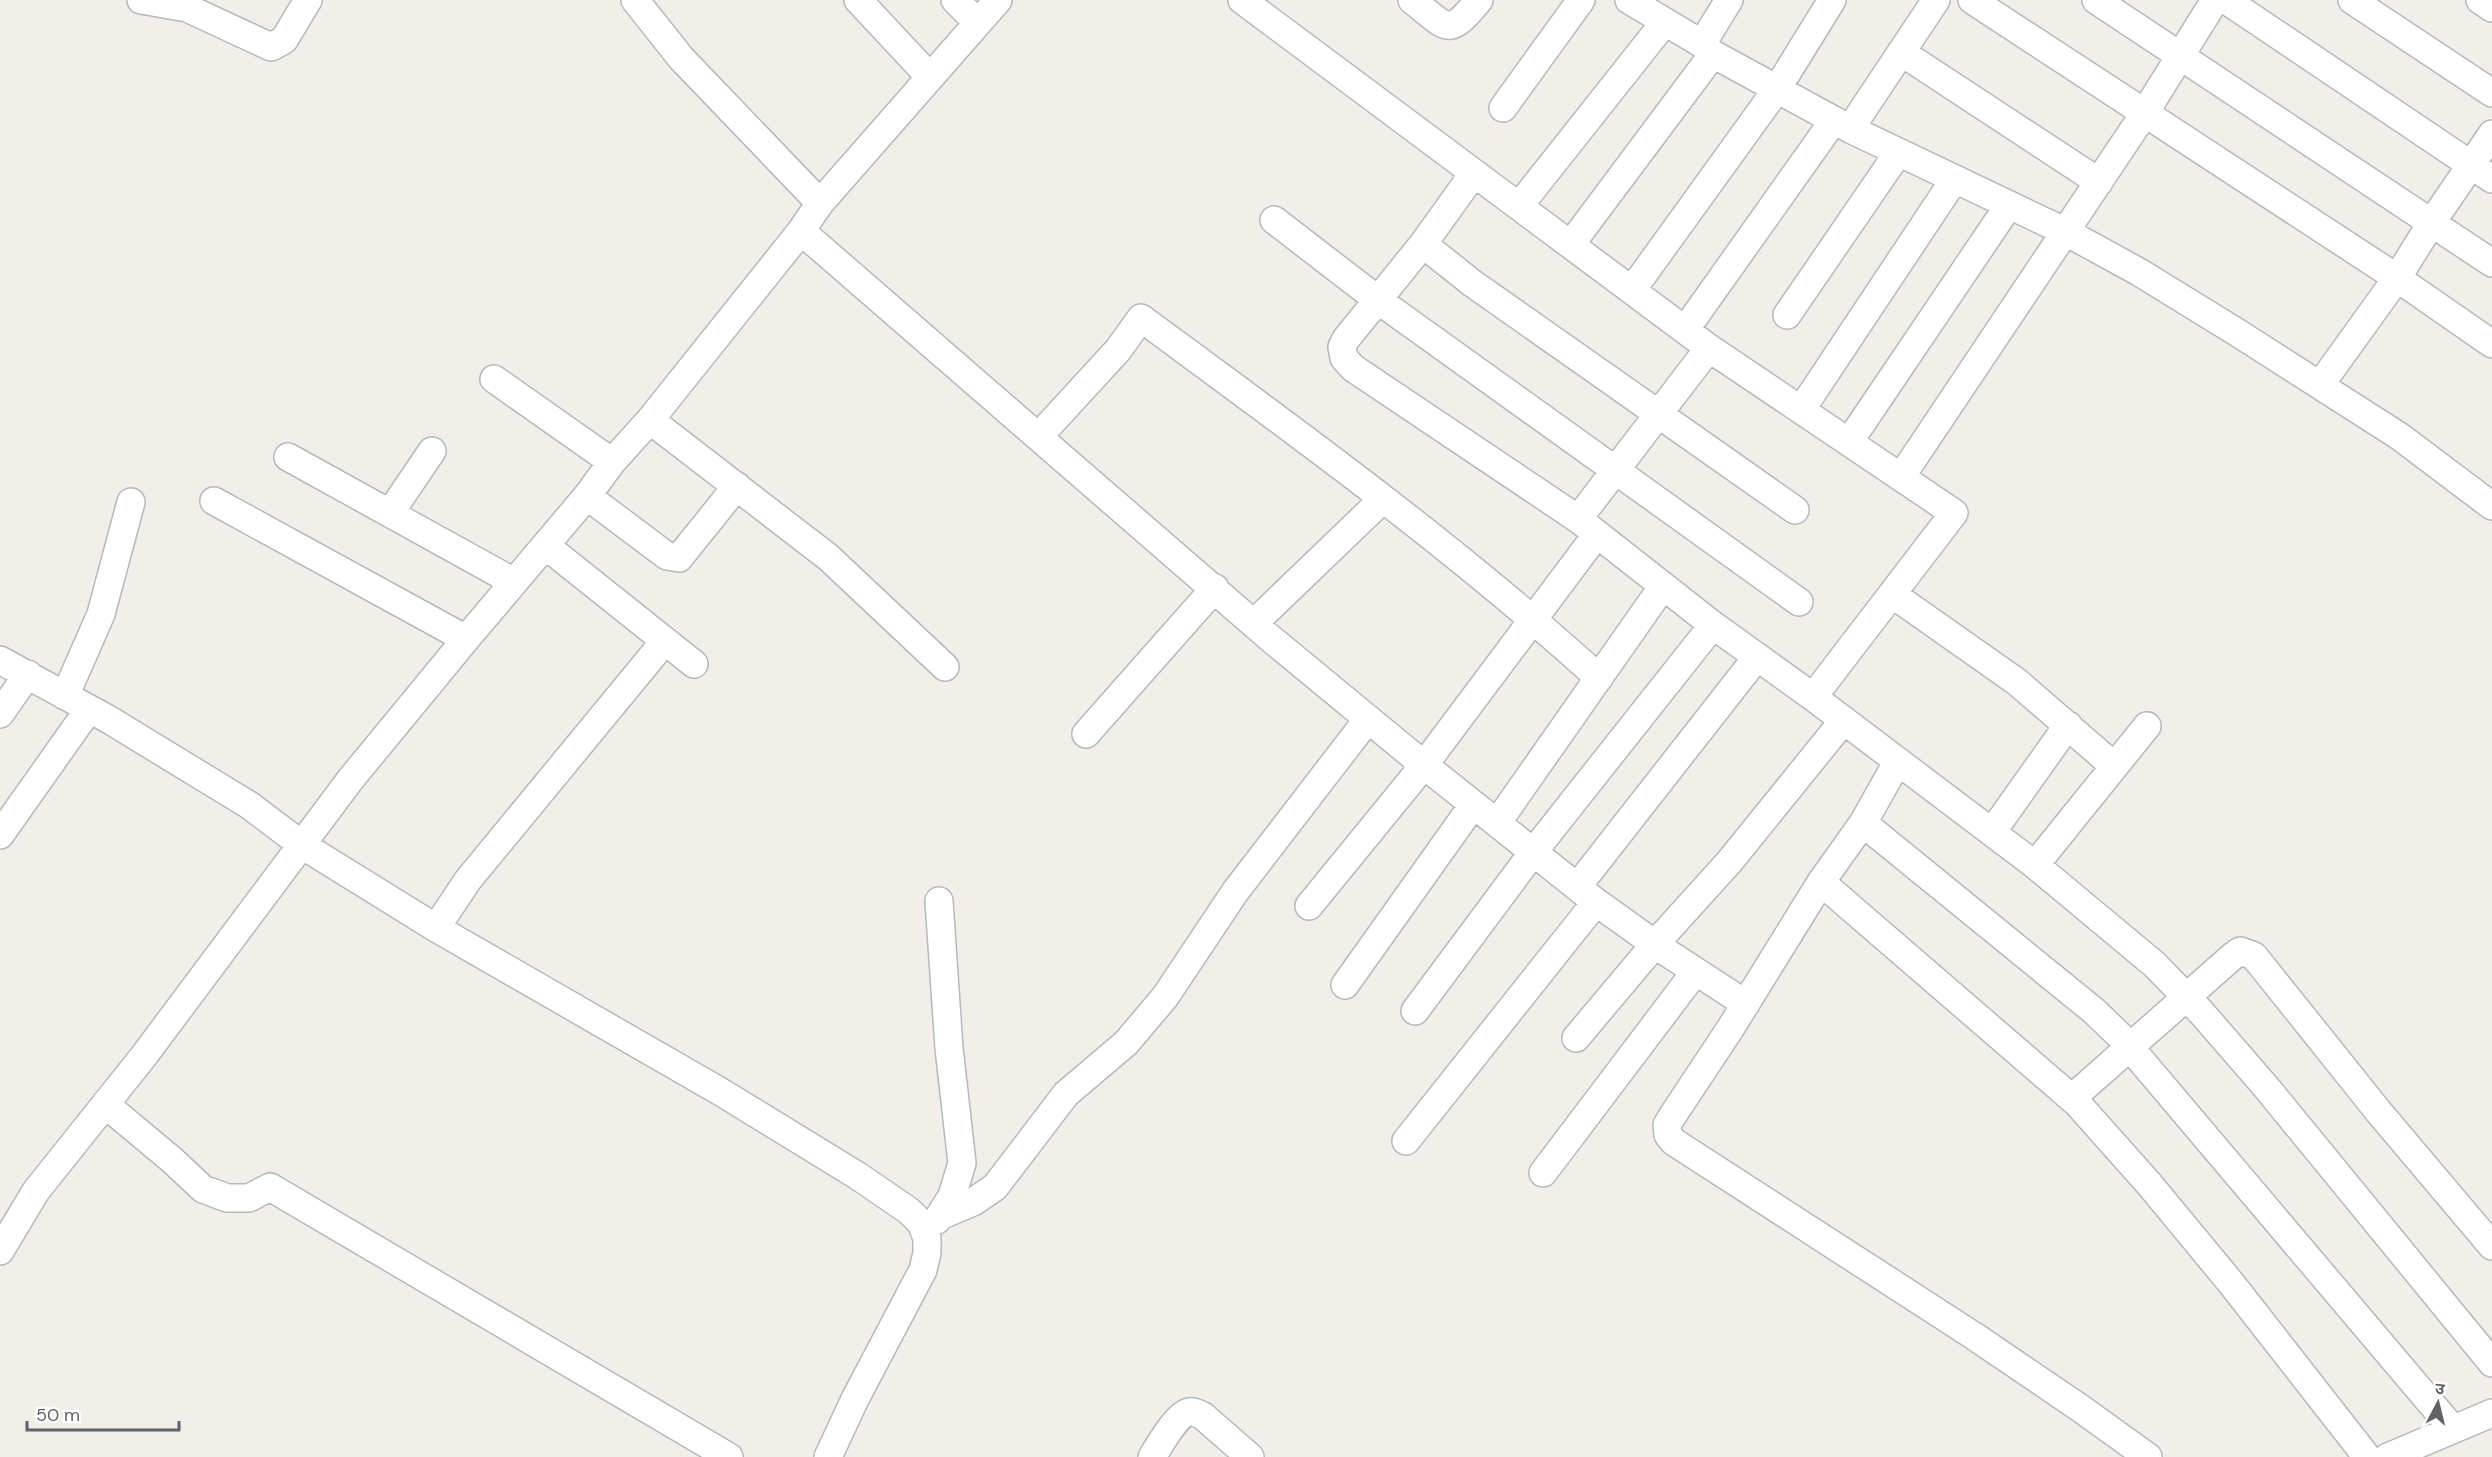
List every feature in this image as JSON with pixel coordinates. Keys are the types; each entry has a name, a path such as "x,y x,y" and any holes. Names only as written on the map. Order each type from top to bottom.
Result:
{"street":[{"path":"141,0 187,8 271,47 284,40 308,0"},
{"path":"634,0 681,58 820,203"},
{"path":"858,0 930,77"},
{"path":"955,0 978,23"},
{"path":"0,1251 36,1191 105,1104 350,780 546,546 612,462 650,420 801,231 820,203 998,0"},
{"path":"1242,0 1709,348 1954,513 1814,697"},
{"path":"1412,0 1441,23 1450,27 1458,24 1479,0"},
{"path":"1503,108 1581,0"},
{"path":"1629,0 1708,49 1842,125 2066,232 2139,272 2320,385 2426,455 2492,506"},
{"path":"1571,244 1708,49 1729,0"},
{"path":"1632,290 1777,89 1832,0"},
{"path":"1685,330 1842,125 1901,52 1936,0"},
{"path":"1972,0 2397,278 2492,344"},
{"path":"2096,0 2492,263"},
{"path":"1901,477 2144,114 2215,0"},
{"path":"2226,0 2482,172"},
{"path":"2352,0 2492,93"},
{"path":"2480,0 2492,8"},
{"path":"1519,206 1664,23"},
{"path":"1901,52 2099,182"},
{"path":"2320,385 2397,278 2432,222 2482,172 2492,134"},
{"path":"1787,315 1898,153"},
{"path":"1474,173 1423,244 1342,347 1344,358 1353,368 1588,526 1713,625 1814,697 2035,865 2145,957 2187,997 2266,1087 2492,1363"},
{"path":"1801,410 1954,180"},
{"path":"1849,442 2009,205"},
{"path":"1274,220 1378,300 1799,602"},
{"path":"801,231 1254,623 1424,765 1587,895 1695,972 1746,1004"},
{"path":"1423,244 1472,283 1795,510"},
{"path":"1039,436 1118,350 1141,318 1383,499 1534,619 1599,678"},
{"path":"1309,906 1424,765 1534,619 1588,526 1614,471 1709,348"},
{"path":"494,379 612,462"},
{"path":"650,420 828,557 945,667"},
{"path":"390,513 432,451"},
{"path":"288,457 514,582"},
{"path":"587,496 667,556 679,558 737,486"},
{"path":"1254,623 1383,499"},
{"path":"214,501 466,639"},
{"path":"0,835 77,702 131,502"},
{"path":"546,546 694,664"},
{"path":"1497,823 1663,586"},
{"path":"1086,734 1215,588"},
{"path":"1892,594 2017,682 2114,766"},
{"path":"1415,1011 1534,851 1713,625"},
{"path":"436,928 468,880 664,642"},
{"path":"1406,1141 1587,895 1757,657"},
{"path":"0,660 77,702 249,805 302,844 436,928 721,1092 858,1176 909,1211 921,1223 933,1227"},
{"path":"0,714 28,674"},
{"path":"933,1227 995,1187 1066,1094 1126,1043 1165,997 1235,892 1368,719"},
{"path":"1576,1038 1655,944 1730,861 1844,720"},
{"path":"1992,832 2068,725"},
{"path":"2035,865 2147,726"},
{"path":"1898,761 1863,823 1821,882 1746,1004 1673,1115 1667,1125 1668,1135 1674,1142 2071,1401 2148,1457"},
{"path":"1345,985 1473,804"},
{"path":"1863,823 2094,1011 2131,1048 2452,1428"},
{"path":"1821,882 2072,1098 2150,1185 2224,1275 2367,1457"},
{"path":"828,1457 855,1398 923,1270 933,1227 952,1196 962,1163 949,1048 939,901"},
{"path":"2072,1098 2240,951 2254,956 2378,1111 2492,1245"},
{"path":"1543,1173 1695,972"},
{"path":"105,1104 203,1189 226,1198 249,1198 270,1187 729,1457"},
{"path":"1152,1457 1178,1419 1187,1412 1196,1412 1203,1416 1246,1456"},
{"path":"2388,1457 2492,1413"}]}
